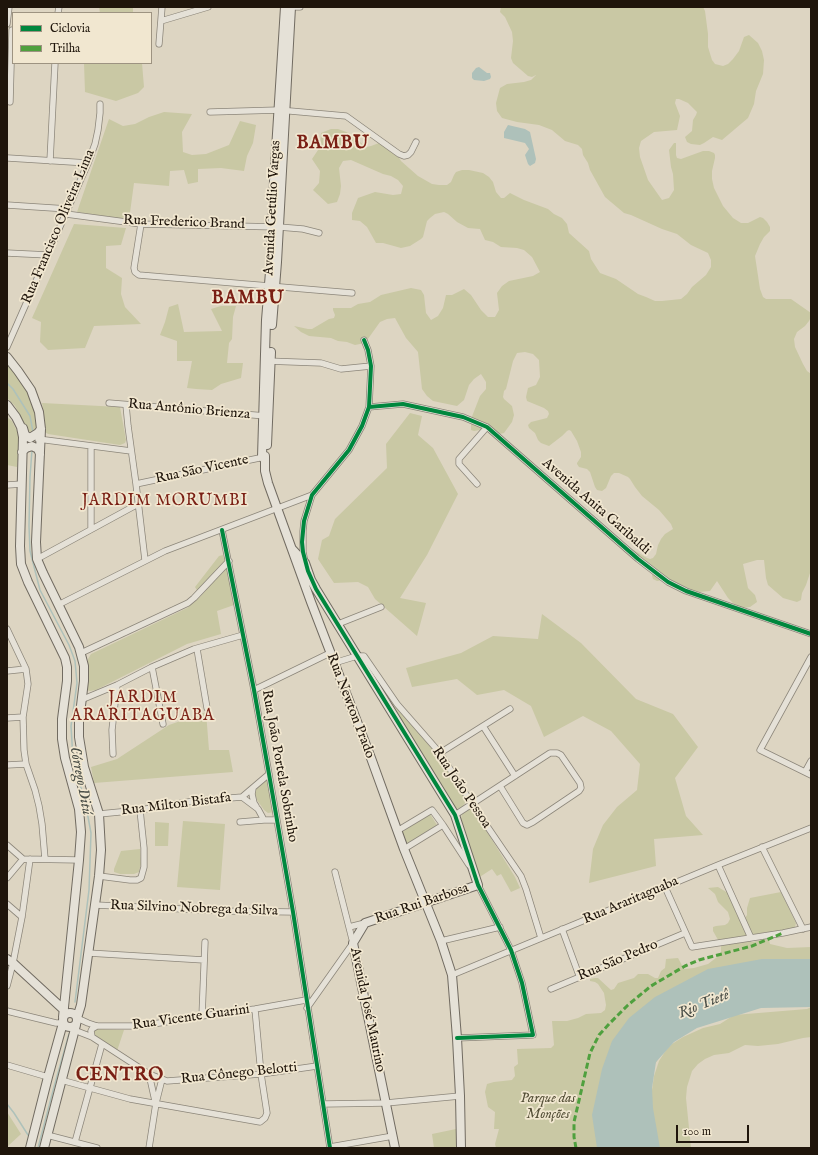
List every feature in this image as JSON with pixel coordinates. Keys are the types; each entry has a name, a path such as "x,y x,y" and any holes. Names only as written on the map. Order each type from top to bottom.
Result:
{"street":[{"path":"7,24 9,7"},
{"path":"159,44 162,7"},
{"path":"161,21 208,7"},
{"path":"285,7 300,7"},
{"name":"Avenida Getúlio Vargas","path":"282,110 285,7"},
{"name":"Avenida Getúlio Vargas","path":"277,508 265,471 266,416 269,320 282,110 291,7"},
{"path":"10,102 11,30"},
{"path":"50,161 55,64"},
{"name":"Rua Francisco Oliveira Lima","path":"7,347 88,164 98,130 100,104"},
{"path":"210,112 282,110 346,116 399,154 408,155 416,142"},
{"path":"8,158 88,164"},
{"name":"Rua Frederico Brand","path":"7,205 67,212 141,224 303,228 319,233"},
{"path":"141,224 134,268 139,275 352,293"},
{"path":"7,253 48,255"},
{"path":"364,340 371,366 369,408 362,426 349,450 312,495 306,513 303,531 303,552 311,580 455,815 478,885 511,950 522,982 533,1035 457,1038"},
{"path":"7,357 31,390 39,412 41,439 36,542 37,559 81,653 84,666 84,681 81,700 79,737 84,767 99,814 99,876 81,1005 44,1148"},
{"path":"268,361 321,363 340,369 371,366"},
{"name":"Rua Antônio Brienza","path":"109,403 266,416"},
{"name":"Avenida Anita Garibaldi","path":"369,408 403,404 463,417 487,427 638,559 668,582 686,591 811,634"},
{"path":"126,405 145,560"},
{"path":"9,407 19,418 25,435 30,438 131,451"},
{"path":"9,407 21,427 23,438 20,546 21,564 28,582 65,658 67,667 67,681 62,719 62,738 65,758 78,809 81,832 64,1025 74,1027 76,1024"},
{"path":"477,484 459,464 459,459 487,427"},
{"path":"30,438 41,429"},
{"path":"22,452 26,448 32,446 39,450 40,457"},
{"path":"91,446 91,529"},
{"name":"Rua São Vicente","path":"136,484 265,456"},
{"path":"7,485 22,484"},
{"path":"58,605 165,551 312,495"},
{"path":"37,559 138,504"},
{"name":"Rua Newton Prado","path":"277,508 330,653 371,758 397,832 441,941 452,975 457,1038 461,1148"},
{"name":"Rua João Portela Sobrinho","path":"222,530 269,774 293,912 330,1147"},
{"path":"292,549 305,563"},
{"path":"81,653 188,603 228,561"},
{"path":"311,602 321,597"},
{"path":"338,624 381,607"},
{"path":"7,629 26,669 28,684 22,730 26,764 39,806 46,859"},
{"path":"81,700 117,685 152,667 197,649 243,635"},
{"path":"197,649 207,708"},
{"path":"254,690 330,653"},
{"path":"334,663 357,656"},
{"name":"Rua João Pessoa","path":"357,656 364,656 397,704 440,753 472,804 521,876 541,938"},
{"path":"811,657 760,750 808,773 811,761"},
{"path":"152,667 163,724"},
{"path":"7,671 26,669"},
{"path":"113,754 112,730 117,685"},
{"path":"440,753 510,708"},
{"path":"7,718 23,717"},
{"path":"483,726 515,776"},
{"path":"455,815 550,753 557,752 561,755 580,783 580,788 578,791 539,818 526,825 523,824 500,786"},
{"path":"7,765 26,764"},
{"name":"Rua Milton Bistafa","path":"99,814 140,810 194,801 242,797 269,774"},
{"path":"253,788 252,794 254,803 264,820"},
{"path":"242,797 258,808"},
{"path":"99,876 130,880 137,880 141,878 144,867 144,854 140,810"},
{"path":"397,832 432,810 474,872"},
{"path":"240,822 276,820"},
{"path":"404,849 443,826"},
{"name":"Rua Araritaguaba","path":"452,975 718,864 811,828"},
{"path":"7,845 23,859 79,860"},
{"path":"762,847 803,929"},
{"path":"7,878 23,859"},
{"path":"7,986 10,961 22,917 30,859"},
{"path":"718,864 751,938"},
{"name":"Avenida José Maurino","path":"335,872 353,943 395,1148"},
{"name":"Rua Rui Barbosa","path":"349,927 478,885"},
{"path":"664,887 692,947 783,933 811,927"},
{"path":"7,904 22,917"},
{"name":"Rua Silvino Nobrega da Silva","path":"95,905 226,911 293,912"},
{"name":"Rua Rui Barbosa","path":"307,1008 353,943 365,923"},
{"path":"441,941 500,927"},
{"path":"562,930 580,978"},
{"name":"Rua São Pedro","path":"551,990 686,933"},
{"path":"202,1016 206,942"},
{"path":"88,953 204,960"},
{"path":"10,961 64,1017"},
{"name":"Rua Vicente Guarini","path":"76,1024 97,1026 141,1026 306,1000"},
{"path":"61,1080 130,1099 260,1122 265,1118 267,1113 261,1074 255,1009"},
{"path":"7,1010 56,1023 66,1014 71,1013 75,1014 76,1024"},
{"path":"30,1148 64,1017"},
{"name":"Rua Cônego Belotti","path":"76,1024 102,1044 149,1074 167,1081 261,1074 317,1066"},
{"path":"92,1037 92,1029 97,1026"},
{"path":"75,1142 102,1044"},
{"path":"7,1066 48,1077"},
{"path":"149,1074 156,1103"},
{"path":"150,1148 156,1103 162,1079"},
{"path":"323,1104 386,1103 460,1096"},
{"path":"47,1135 97,1148"},
{"path":"330,1147 393,1136"}],"green space":[{"path":"99,7 133,7 133,12 100,12"},
{"path":"501,7 703,7 705,11 708,34 708,47 712,60 715,64 723,66 728,64 739,51 744,37 749,35 758,43 764,60 763,74 748,118 722,140 713,137 700,145 691,144 687,142 685,137 692,131 693,120 697,112 688,103 676,99 675,103 680,116 677,130 654,132 641,141 639,148 640,157 648,180 662,200 669,198 674,190 669,150 674,143 676,143 677,158 681,159 703,151 714,153 715,158 712,179 714,188 723,206 733,218 741,223 748,223 760,217 767,222 770,227 770,231 764,237 755,256 760,289 763,297 766,299 791,299 811,313 809,321 797,332 794,339 795,347 803,364 807,371 811,374 811,570 802,593 801,600 797,602 783,598 768,585 764,560 757,560 743,564 748,588 755,595 757,602 750,607 742,608 734,604 728,598 717,581 710,591 699,592 669,579 657,581 653,579 652,568 632,549 647,558 653,558 656,554 661,539 665,534 673,529 671,524 659,510 642,496 628,477 619,473 614,473 611,476 606,488 602,491 597,490 590,472 587,469 579,467 577,464 581,457 581,452 571,431 567,431 549,446 538,440 535,433 529,428 528,425 531,422 547,418 549,414 544,408 527,401 526,397 528,388 536,385 540,377 539,360 533,354 525,352 517,353 513,361 503,397 512,406 514,415 512,422 504,433 500,434 486,429 474,431 471,430 471,419 480,396 486,389 486,382 481,374 469,385 464,400 457,406 433,401 422,389 418,352 406,338 395,318 380,322 365,343 355,345 331,338 309,336 294,326 312,329 329,319 334,318 335,315 333,308 351,308 358,304 370,302 381,295 411,288 421,290 424,295 426,313 431,320 438,316 443,308 446,295 452,295 464,289 471,295 481,310 488,317 495,317 499,310 497,293 502,286 509,281 533,276 540,272 532,257 524,250 501,247 493,242 485,240 480,229 468,228 444,212 435,214 427,221 423,237 410,246 401,248 383,243 376,243 367,227 360,221 352,220 352,213 358,198 375,192 393,195 401,194 403,186 398,180 391,176 351,160 343,161 339,168 341,186 340,194 337,202 328,204 313,190 319,183 320,171 312,159 320,147 321,133 331,129 338,129 349,133 366,147 379,143 397,154 401,161 418,176 432,184 447,185 451,182 456,172 462,170 483,173 493,182 496,192 501,198 504,198 510,193 548,209 562,218 567,224 569,233 589,251 591,259 600,273 616,279 638,294 655,301 681,299 706,275 711,267 711,260 708,253 691,245 677,234 624,213 605,197 590,170 583,155 582,149 578,145 565,141 552,130 539,125 502,118 497,111 496,103 500,88 507,84 531,80 536,75 532,77 528,76 513,63 511,58 513,41 512,32 505,17 500,12"},
{"path":"84,64 142,64 144,87 138,93 116,101 85,92"},
{"path":"164,112 192,114 182,132 183,152 192,155 206,154 229,145 240,121 256,125 253,143 247,156 244,171 221,168 198,169 198,182 188,184 184,170 170,171 169,186 134,183 129,220 77,212 109,119 123,126 135,124"},
{"path":"74,224 126,228 121,245 106,246 106,268 122,278 121,294 125,307 141,324 94,326 85,348 48,350 40,342 41,322 32,318"},
{"path":"178,304 184,332 222,331 211,309 221,306 236,306 233,317 232,339 229,343 227,363 243,363 241,378 221,384 212,390 187,388 192,361 177,361 177,341 160,335 169,307"},
{"path":"7,361 33,400 38,427 32,432 28,431 15,406 7,398"},
{"path":"42,403 120,407 126,440 125,443 120,445 48,434 45,432"},
{"path":"410,413 422,416 418,435 433,448 458,494 427,555 400,598 426,603 417,636 375,599 368,587 358,582 334,583 318,559 322,540 329,536 335,519 387,468 386,444"},
{"path":"7,417 12,421 19,435 17,467 7,465"},
{"path":"223,555 225,563 198,592 195,587 219,556"},
{"path":"225,568 228,568 234,605 217,611 221,634 187,644 96,690 87,690 88,659 91,654 187,608 201,596"},
{"path":"542,614 581,643 636,699 673,714 698,747 675,778 686,816 703,835 654,839 656,866 589,883 593,849 603,825 617,807 637,790 640,764 611,731 583,716 544,737 531,706 504,690 477,695 457,679 412,687 406,668 461,653 493,636 538,639"},
{"path":"363,659 395,705 438,755 465,798 465,803 462,807 457,809 454,808"},
{"path":"206,712 209,750 229,750 233,772 94,783 91,767 117,759 169,725"},
{"path":"266,779 269,779 274,812 268,813 257,800 255,793 256,789"},
{"path":"470,808 473,809 515,877 520,888 511,892 501,874 497,876 492,869 478,878 461,819 462,814"},
{"path":"430,814 437,825 407,844 402,832"},
{"path":"183,821 225,824 220,890 177,887"},
{"path":"155,822 169,823 168,846 155,846"},
{"path":"140,849 141,864 139,872 134,874 120,874 114,872 121,851"},
{"name":"Parque das Monções","path":"718,887 728,893 737,915 743,919 747,915 747,908 750,898 781,892 796,923 795,927 792,930 776,933 766,932 757,934 748,940 753,942 765,939 769,940 770,944 787,948 811,947 811,974 706,985 601,1148 496,1148 495,1144 499,1129 494,1129 495,1112 488,1107 485,1092 487,1084 512,1080 515,1076 514,1067 518,1064 517,1049 551,1048 554,1045 552,1021 567,1021 586,1014 601,1013 605,1010 606,1005 604,993 598,984 590,981 590,979 598,978 611,990 614,989 618,983 634,978 638,974 648,974 658,978 661,971 665,968 666,959 678,958 684,969 708,964 721,954 721,945 713,931 713,927 725,925 730,919 728,912 718,902 715,894 708,888"},
{"path":"811,1007 811,1037 778,1044 758,1046 745,1045 729,1053 714,1055 698,1064 692,1071 687,1087 686,1098 691,1148 658,1148 652,1112 652,1090 654,1076 659,1061 672,1044 703,1028 720,1024 734,1015 807,1009"},
{"path":"97,1029 124,1030 117,1051 94,1036 93,1031"},
{"path":"7,1112 21,1134 8,1146 7,1146"},
{"path":"456,1129 457,1148 434,1148 432,1134"}],"water":[{"path":"479,67 487,73 490,73 490,79 484,81 474,80 472,78 472,73"},
{"path":"508,125 525,129 530,132 536,159 535,163 530,166 528,164 525,155 529,149 525,143 504,138 504,132"},
{"name":"Rio Tietê","path":"762,959 811,959 811,1007 761,1008 697,1028 674,1042 656,1062 652,1088 653,1108 660,1148 597,1148 592,1115 602,1069 612,1041 629,1018 655,997 708,969"}],"waterway":[{"name":"Córrego Ditú","path":"7,383 13,389 30,416 33,432"},
{"name":"Córrego Ditú","path":"32,450 29,526 30,551 40,590 69,645 75,661 77,683 71,726 73,759 86,806 91,833 89,890 75,1002"},
{"name":"Córrego Ditú","path":"38,1148 69,1034"},
{"path":"7,1104 28,1135"}],"marked path":[{"path":"576,1148 574,1122 590,1053 599,1035 609,1024 628,1005 651,986 685,966 699,960 752,946 783,933"}],"cycle path":[{"path":"364,340 368,350 371,366 369,407 362,426 349,450 312,495 304,521 302,542 303,552 308,571 316,589 455,815 478,885 511,950 522,983 533,1035 457,1038"},
{"path":"369,407 403,404 463,417 487,427 638,559 668,582 686,591 811,634"},
{"path":"222,530 269,774 293,912 330,1148"}],"district":[{"name":"BAMBU","path":"333,144"},
{"name":"BAMBU","path":"248,299"},
{"name":"JARDIM MORUMBI","path":"165,502"},
{"name":"JARDIM ARARITAGUABA","path":"143,708"},
{"name":"CENTRO","path":"120,1076"}]}
